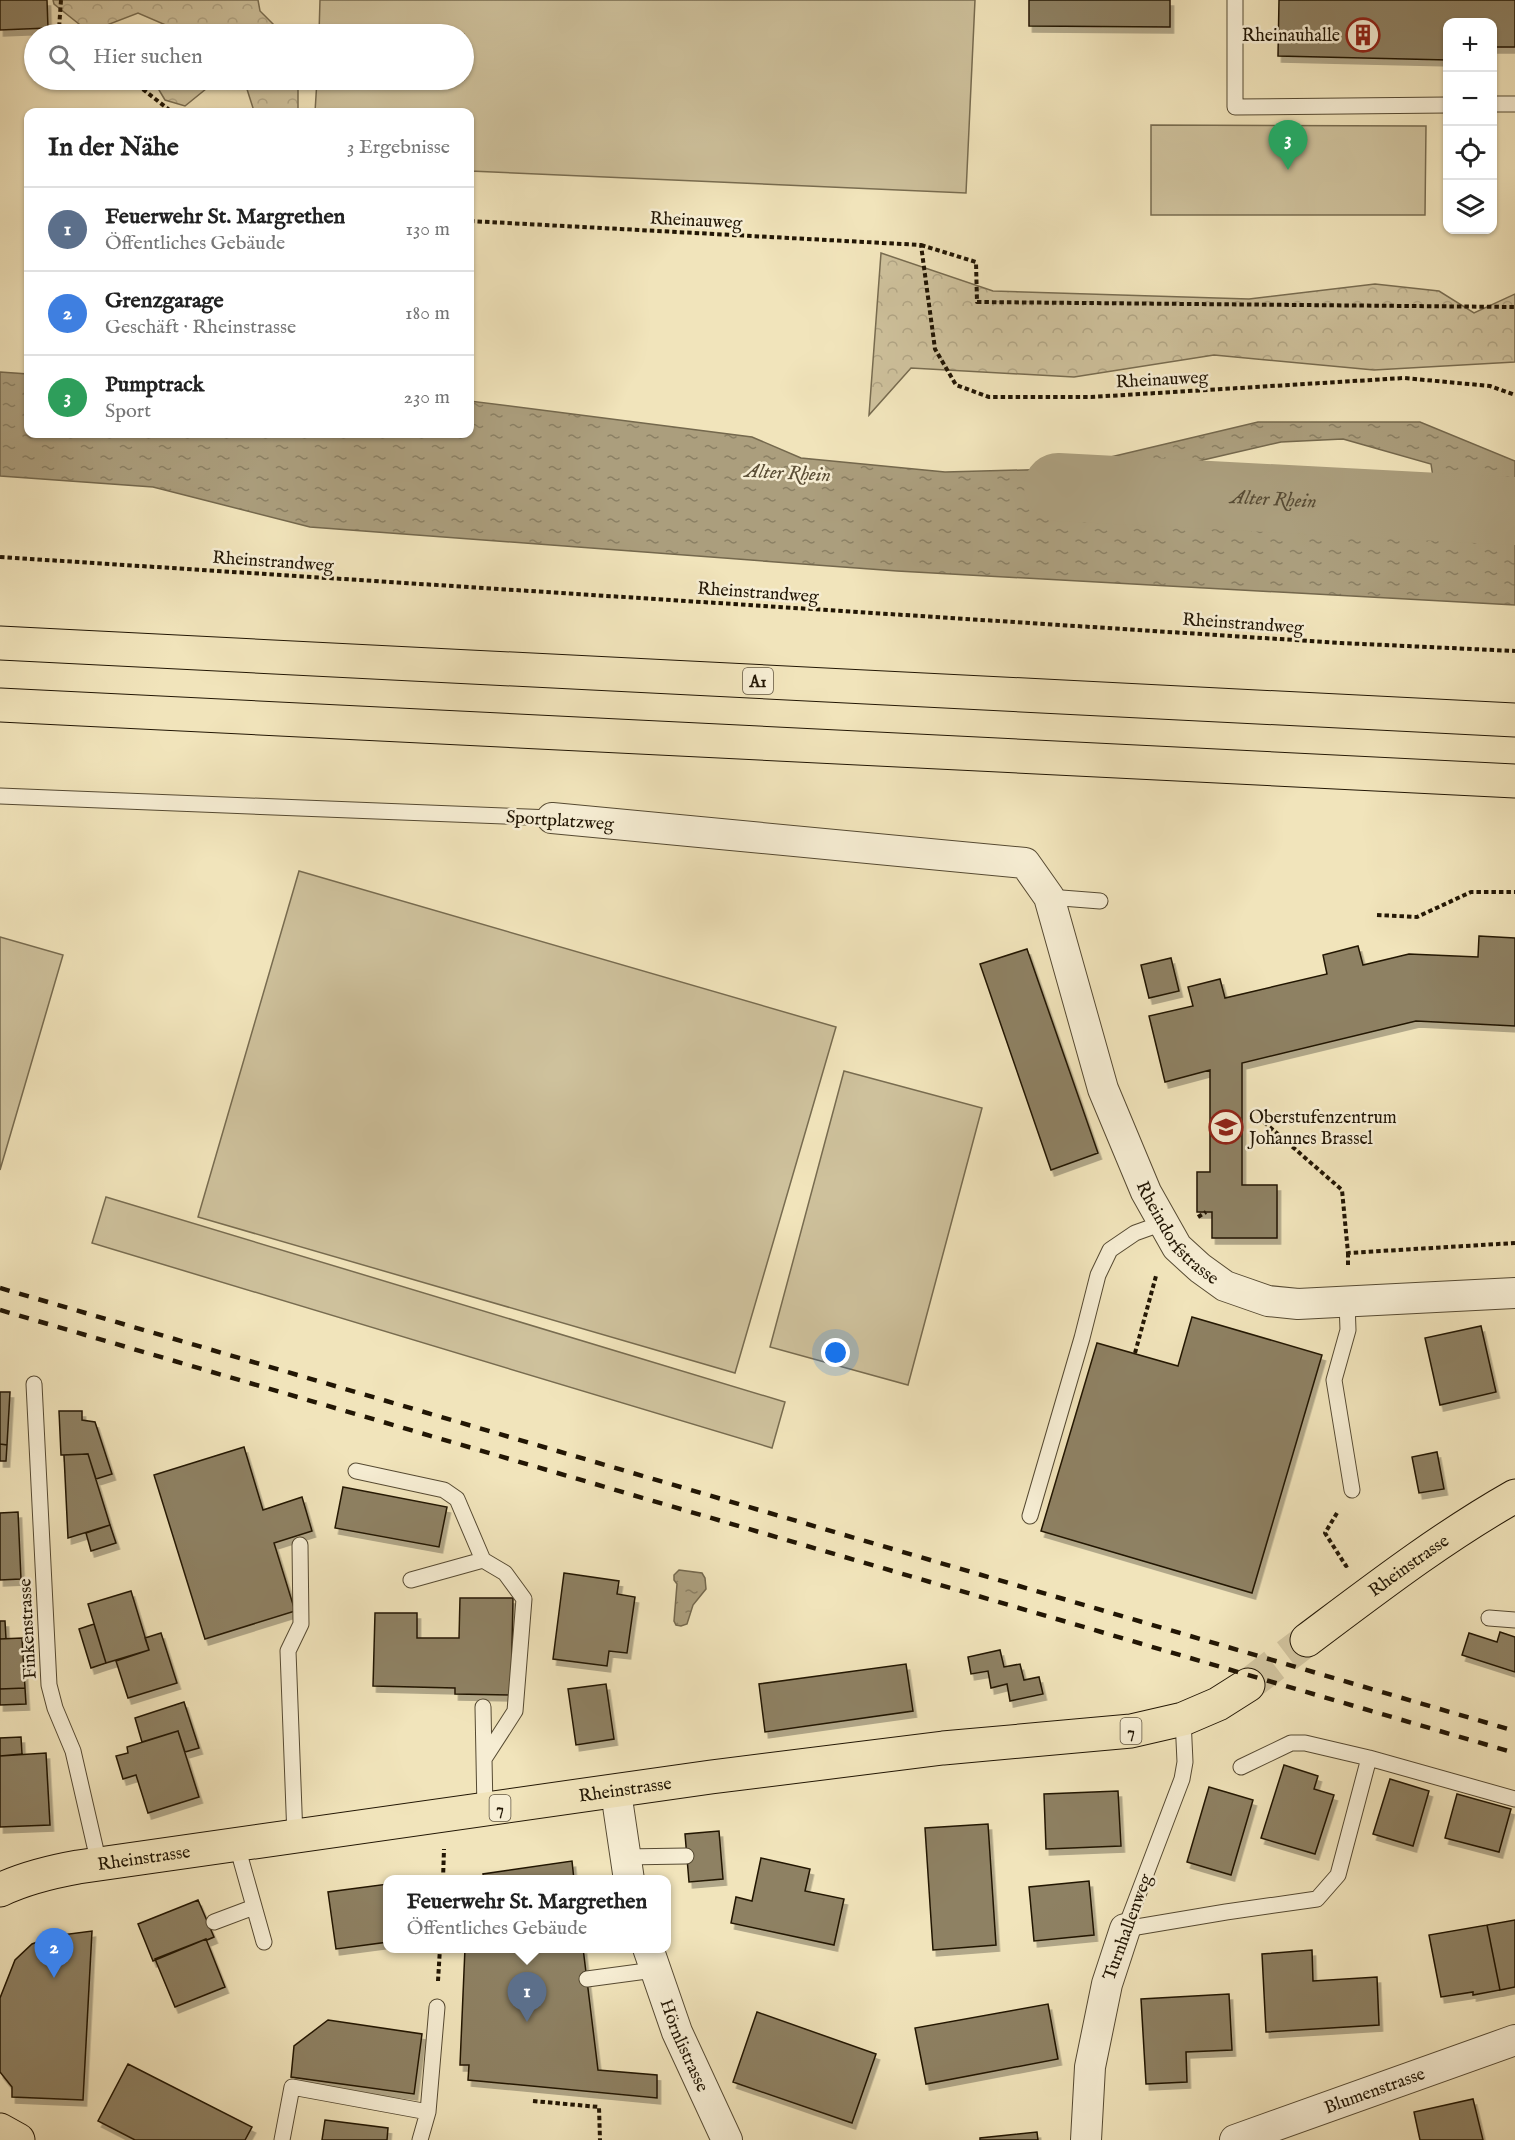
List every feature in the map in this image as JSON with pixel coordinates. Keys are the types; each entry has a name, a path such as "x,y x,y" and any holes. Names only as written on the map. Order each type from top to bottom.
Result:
{"main road":[{"name":"A1","path":"0,643 1515,720"},
{"path":"0,705 1515,781"},
{"name":"Rheinstrasse","path":"1307,1640 1425,1552 1466,1524 1515,1496"},
{"name":"Rheinstrasse","path":"0,1890 21,1880 47,1872 711,1777 943,1748 1131,1731 1183,1719 1218,1704 1248,1685"},
{"path":"0,2130 18,2140"}],"street":[{"name":"Sportplatzweg","path":"552,818 1025,863 1049,897"},
{"name":"Rheindorfstrasse","path":"1049,897 1103,1089 1146,1192 1177,1247 1200,1268 1225,1286 1268,1301 1299,1304 1515,1293"},
{"path":"616,1792 627,1868"},
{"name":"Turnhallenweg","path":"1086,2140 1090,2067 1107,1984 1125,1929"},
{"name":"Hörnlistrasse","path":"651,1959 677,2032 727,2140"},
{"name":"Blumenstrasse","path":"1235,2140 1515,2040"}],"lane":[{"path":"1235,0 1235,107 1443,105"},
{"path":"1497,104 1515,104"},
{"name":"Sportplatzweg","path":"0,796 552,818"},
{"path":"1049,897 1100,901"},
{"path":"1030,1516 1098,1275 1110,1250 1135,1233 1163,1223"},
{"path":"1347,1302 1348,1330 1334,1380 1352,1490"},
{"name":"Finkenstrasse","path":"34,1384 49,1685 55,1708 73,1751 99,1864"},
{"path":"356,1472 444,1490 457,1499 483,1560 505,1573 524,1599 515,1711 484,1759"},
{"path":"295,1838 288,1651 301,1624 300,1545"},
{"path":"411,1580 483,1560"},
{"path":"1489,1618 1515,1620"},
{"path":"483,1707 485,1810"},
{"name":"Turnhallenweg","path":"1125,1929 1182,1779 1185,1762 1183,1719"},
{"path":"1241,1767 1291,1743 1305,1743 1369,1758 1515,1799"},
{"path":"1125,1929 1317,1899 1338,1875 1369,1758"},
{"path":"237,1846 264,1942"},
{"path":"627,1868 686,1856"},
{"path":"214,1922 254,1907"},
{"path":"587,1979 651,1959"},
{"path":"420,2140 428,2112 437,2007"},
{"path":"282,2140 292,2087 428,2112"}],"path":[{"path":"59,24 61,0"},
{"path":"144,90 167,108"},
{"name":"Rheinauweg","path":"474,221 921,245 976,262 977,302 1515,307"},
{"name":"Rheinauweg","path":"921,245 935,349 956,385 989,397 1091,397 1404,378 1490,386 1515,395"},
{"name":"Rheinstrandweg","path":"0,557 1341,643 1515,651"},
{"path":"1377,915 1417,917 1471,892 1515,892"},
{"path":"1264,1122 1342,1190 1348,1254 1515,1243"},
{"path":"1135,1353 1158,1269"},
{"path":"1352,1490 1325,1533 1346,1566 1355,1560"},
{"path":"443,1875 444,1846"},
{"path":"533,2101 599,2107 600,2140"}],"green space":[{"path":"53,0 258,0 260,11 273,24 163,24 138,13 110,24 79,24 54,4"},
{"path":"320,0 975,0 966,193 474,171 474,108 315,108 316,90 474,90 474,24 319,24"},
{"path":"159,90 205,90 185,106 165,100"},
{"path":"247,90 298,90 298,108 253,108"},
{"path":"1151,125 1426,126 1425,215 1151,215"},
{"path":"881,253 993,291 1249,299 1375,284 1439,291 1474,313 1515,294 1515,362 1374,370 1214,355 1074,377 911,368 869,415"},
{"path":"299,871 836,1027 735,1373 198,1217"},
{"path":"0,937 63,955 0,1170"},
{"path":"844,1071 982,1108 908,1385 770,1347"},
{"path":"106,1197 785,1402 772,1448 92,1243"}],"water":[{"path":"0,372 24,374 24,438 474,438 474,402 752,437 801,458 945,472 1060,469 1258,422 1420,422 1515,461 1515,605 897,571 310,527 153,487 0,476","holes":["1343,439 1431,464 1434,484 1362,502 1304,510 1293,508 1271,491 1151,494 1150,479 1203,460 1281,442"]},
{"path":"679,1570 702,1573 706,1589 693,1605 687,1624 681,1626 676,1625 674,1621 677,1584 674,1575"}],"building":[{"path":"0,0 47,0 48,24 24,24 24,29 0,30"},
{"path":"1029,0 1170,0 1170,27 1029,26"},
{"name":"Rheinauhalle","path":"1279,0 1515,0 1515,47 1497,47 1497,18 1443,18 1443,60 1278,56"},
{"name":"Oberstufenzentrum Johannes Brassel","path":"1479,936 1515,938 1515,1026 1416,1021 1242,1063 1242,1185 1277,1185 1277,1238 1212,1238 1212,1212 1197,1212 1197,1172 1210,1172 1210,1070 1165,1082 1149,1016 1193,1006 1188,987 1220,979 1225,998 1327,974 1323,955 1358,946 1363,965 1409,954 1478,957"},
{"path":"1027,949 1098,1153 1051,1170 980,964"},
{"path":"1171,958 1179,991 1149,998 1141,965"},
{"path":"1192,1317 1322,1355 1252,1593 1041,1531 1097,1343 1178,1366"},
{"path":"1481,1326 1496,1392 1440,1405 1425,1338"},
{"path":"0,1392 10,1392 7,1445 0,1444"},
{"path":"59,1411 82,1411 82,1420 95,1422 112,1474 96,1479 88,1454 61,1455"},
{"path":"0,1444 7,1445 6,1461 0,1461"},
{"path":"244,1447 263,1510 302,1497 312,1531 274,1543 295,1611 205,1639 154,1475"},
{"path":"1437,1452 1444,1489 1419,1493 1412,1457"},
{"path":"88,1454 110,1525 68,1538 64,1455"},
{"path":"343,1487 447,1507 439,1547 335,1528"},
{"path":"18,1512 21,1579 0,1580 0,1513"},
{"path":"110,1525 116,1543 91,1551 86,1533"},
{"path":"564,1573 619,1581 617,1594 635,1597 627,1653 609,1651 607,1666 553,1659"},
{"path":"131,1591 149,1650 106,1663 88,1604"},
{"path":"460,1598 513,1598 511,1695 455,1694 455,1688 373,1686 375,1613 417,1613 417,1638 459,1638"},
{"path":"0,1621 5,1621 6,1639 0,1639"},
{"path":"94,1624 106,1663 91,1668 79,1629"},
{"path":"1500,1632 1515,1637 1515,1672 1462,1655 1469,1633 1497,1642"},
{"path":"161,1633 177,1683 128,1698 116,1661 149,1650 145,1638"},
{"path":"22,1638 25,1688 0,1689 0,1639"},
{"path":"1000,1650 1004,1667 1020,1664 1024,1680 1039,1677 1043,1694 1010,1701 1007,1684 991,1688 988,1671 971,1674 968,1657"},
{"path":"906,1664 913,1711 765,1732 759,1684"},
{"path":"606,1684 614,1739 576,1745 568,1689"},
{"path":"25,1688 26,1704 0,1705 0,1689"},
{"path":"184,1702 199,1748 185,1752 178,1731 142,1742 135,1718"},
{"path":"178,1731 199,1797 148,1813 136,1775 123,1779 116,1756 128,1753 127,1747"},
{"path":"21,1737 22,1754 0,1756 0,1738"},
{"path":"46,1753 50,1825 0,1827 0,1756"},
{"path":"1284,1765 1318,1776 1314,1789 1334,1795 1315,1854 1261,1838"},
{"path":"1390,1779 1429,1791 1413,1846 1373,1834"},
{"path":"1209,1787 1253,1800 1231,1875 1187,1862"},
{"path":"1118,1791 1121,1846 1046,1849 1044,1794"},
{"path":"1457,1794 1511,1809 1499,1852 1445,1838"},
{"path":"988,1824 996,1945 933,1950 925,1828"},
{"path":"719,1831 723,1879 689,1882 685,1834"},
{"path":"761,1858 810,1869 805,1891 844,1899 834,1945 731,1923 736,1897 752,1901"},
{"path":"572,1861 573,1875 483,1875"},
{"path":"1089,1881 1094,1935 1034,1941 1029,1887"},
{"path":"383,1885 383,1943 336,1949 328,1892"},
{"path":"198,1900 214,1937 153,1961 138,1924"},
{"path":"1515,1920 1515,1987 1500,1990 1487,1925"},
{"path":"1487,1925 1500,1990 1441,1997 1429,1935"},
{"path":"92,1931 83,2100 12,2097 12,2087 0,2072 0,1998 15,1960 32,1944 54,1936"},
{"path":"206,1939 225,1987 175,2007 155,1959"},
{"path":"1312,1950 1313,1981 1377,1977 1379,2025 1266,2032 1262,1954"},
{"path":"465,1953 584,1953 598,2070 657,2075 657,2098 468,2080 469,2065 460,2065"},
{"path":"1229,1994 1232,2050 1186,2052 1187,2082 1146,2084 1141,1999"},
{"path":"1048,2004 1058,2059 926,2084 915,2028"},
{"path":"757,2012 876,2054 852,2123 733,2082"},
{"path":"328,2020 422,2034 414,2094 291,2077 294,2046"},
{"path":"128,2064 252,2127 245,2140 135,2140 98,2121"},
{"path":"1473,2099 1483,2140 1420,2140 1414,2112"},
{"path":"325,2120 388,2128 387,2140 322,2140"},
{"path":"1037,2132 1038,2140 980,2140 980,2138"}],"waterway":[{"name":"Alter Rhein","path":"1058,487 1515,511"}],"tunnel":[{"path":"1248,1685 1307,1640"}],"railway":[{"path":"0,1288 1515,1731"},
{"path":"0,1310 1515,1753"}],"place":[{"name":"Rheinauhalle","path":"1363,35"},
{"name":"Pumptrack","path":"1288,170"},
{"name":"Oberstufenzentrum Johannes Brassel","path":"1226,1127"},
{"name":"Grenzgarage","path":"54,1978"},
{"name":"Feuerwehr St. Margrethen","path":"527,2022"}]}
